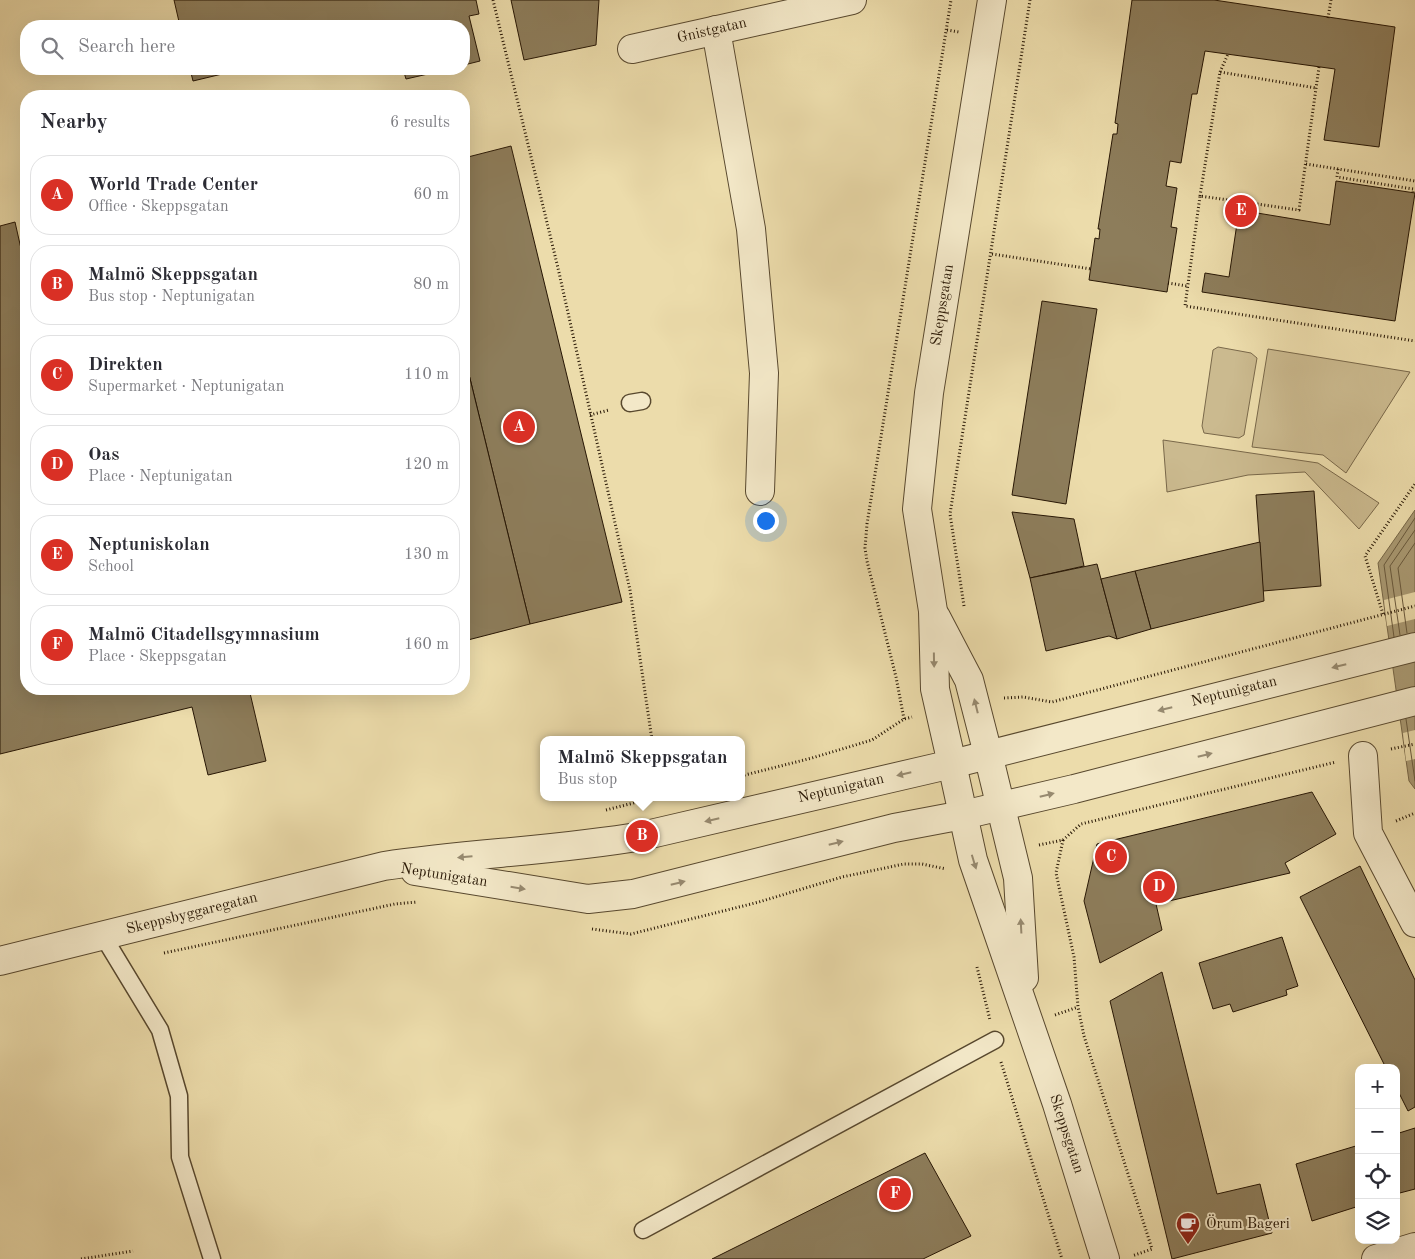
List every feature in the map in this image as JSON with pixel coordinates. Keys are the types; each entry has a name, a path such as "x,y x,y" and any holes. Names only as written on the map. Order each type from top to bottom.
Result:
{"street":[{"name":"Gnistgatan","path":"632,49 852,0"},
{"name":"Skeppsgatan","path":"992,0 929,393 916,508 933,611 935,689 973,860 1057,1104 1117,1258"},
{"path":"716,30 750,229 764,373 760,492"},
{"name":"Skeppsgatan","path":"933,611 970,680 1018,878 1025,1010"},
{"name":"Neptunigatan","path":"384,866 416,861 593,845 642,836 952,764 1415,647"},
{"name":"Neptunigatan","path":"384,866 588,899 633,894 894,828 1000,807 1405,704"},
{"path":"1363,756 1368,833 1415,923"},
{"name":"Skeppsbyggaregatan","path":"0,961 384,866"},
{"path":"1376,1259 1415,1247"}],"lane":[{"path":"103,936 160,1030 180,1096 180,1157 212,1259"},
{"path":"643,1230 995,1040"}],"path":[{"path":"493,0 558,268 630,590 651,736"},
{"path":"904,719 896,677 865,548 867,524 951,0"},
{"path":"965,609 950,514 992,254 1030,0"},
{"path":"1328,18 1331,0"},
{"path":"1228,54 1220,72 1184,306 1415,341"},
{"path":"1200,196 1299,210 1319,67"},
{"path":"1220,72 1316,88"},
{"path":"1306,164 1415,181"},
{"path":"1338,169 1337,177 1413,189 1412,193"},
{"path":"992,254 1090,269"},
{"path":"1168,283 1188,286"},
{"path":"1383,614 1365,556 1415,484"},
{"path":"976,704 996,698 1023,696 1052,702 1415,606"},
{"path":"745,775 872,740 904,719 939,712"},
{"path":"1117,1258 1152,1249 1084,1036 1078,1007 1074,957 1056,873 1063,840 1081,824 1415,744"},
{"path":"589,929 631,934 759,902 842,877 904,864 922,864 944,870"},
{"path":"120,963 395,904 424,902"},
{"path":"976,964 995,1040 1062,1259"},
{"path":"81,1259 134,1251"}],"shaded area":[{"path":"1218,347 1251,353 1257,358 1244,435 1239,438 1204,433 1202,426 1213,350"},
{"path":"1268,349 1410,372 1346,473 1323,455 1252,447"},
{"path":"1163,440 1318,463 1379,503 1359,529 1305,472 1248,475 1167,492"}],"water":[{"path":"1415,510 1415,789 1409,781 1378,563"}],"pier":[{"path":"1415,592 1415,619 1387,626 1384,600"},
{"path":"1415,730 1415,759 1406,761 1403,733"}],"building":[{"path":"174,0 476,0 479,14 469,16 470,20 179,20"},
{"path":"511,0 599,0 596,45 524,60"},
{"path":"1132,0 1214,0 1395,27 1379,147 1324,140 1335,69 1205,51 1197,94 1192,94 1181,163 1170,161 1166,186 1177,188 1171,227 1177,228 1167,292 1089,280 1095,238 1099,239 1100,229 1098,229 1113,134 1117,134 1118,124 1115,123"},
{"path":"470,20 480,61 470,64"},
{"path":"192,75 218,75 193,81"},
{"path":"405,75 424,75 406,79"},
{"path":"511,146 622,602 530,624 470,379 470,156"},
{"path":"1336,181 1415,193 1395,321 1202,292 1205,273 1229,277 1239,210 1330,225"},
{"path":"15,222 20,244 20,695 250,695 266,761 208,775 192,707 0,754 0,226"},
{"path":"1042,301 1097,309 1066,504 1012,495"},
{"path":"470,379 530,624 470,639"},
{"path":"1314,491 1321,586 1263,591 1256,495"},
{"path":"1012,512 1074,519 1084,566 1030,578"},
{"path":"1260,542 1264,601 1151,629 1135,571"},
{"path":"1097,564 1117,639 1109,636 1046,651 1030,578"},
{"path":"1135,571 1151,629 1117,639 1101,579"},
{"path":"1312,792 1336,834 1285,863 1290,873 1156,904 1162,930 1100,963 1084,901 1097,844"},
{"path":"1360,866 1415,980 1415,1107 1408,1111 1400,1095 1400,1064 1384,1064 1300,897"},
{"path":"1282,937 1298,986 1286,990 1287,995 1233,1012 1230,1004 1213,1009 1199,963"},
{"path":"1162,972 1217,1194 1260,1184 1272,1233 1172,1259 1110,1001"},
{"path":"1415,1128 1415,1189 1400,1193 1400,1154 1400,1133"},
{"path":"1355,1146 1355,1207 1312,1221 1296,1164"},
{"path":"925,1153 971,1236 923,1259 712,1259"}],"place":[{"name":"Neptuniskolan","path":"1241,211"},
{"name":"World Trade Center","path":"519,427"},
{"name":"Malmö Skeppsgatan","path":"642,836"},
{"name":"Direkten","path":"1111,857"},
{"name":"Oas","path":"1159,887"},
{"name":"Malmö Citadellsgymnasium","path":"895,1194"},
{"name":"Örum Bageri","path":"1188,1245"}]}
